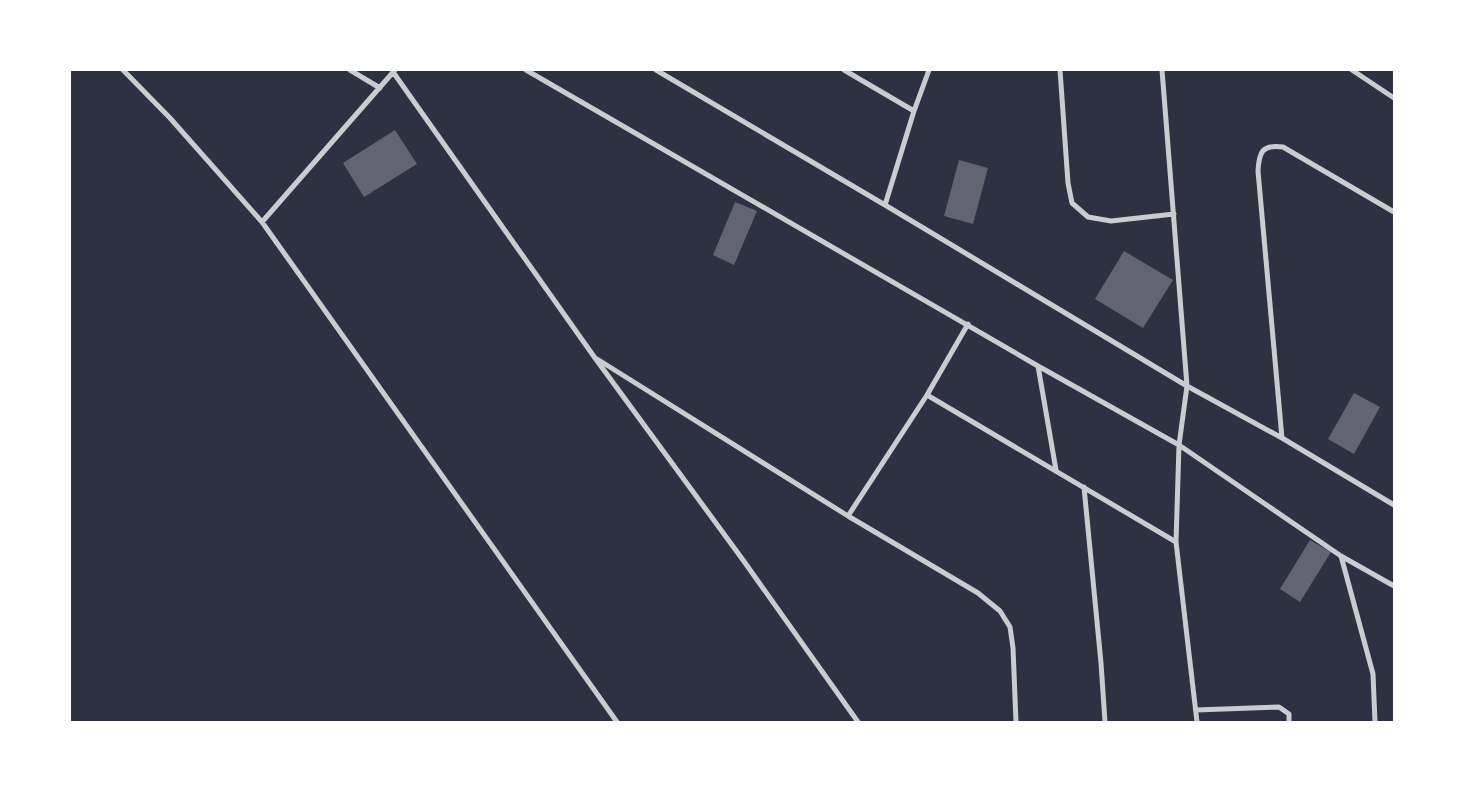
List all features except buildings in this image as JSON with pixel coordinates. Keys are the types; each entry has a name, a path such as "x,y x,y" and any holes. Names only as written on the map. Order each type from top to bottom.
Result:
{"street":[{"path":"123,70 170,118 262,222 617,722"},
{"path":"350,70 380,88"},
{"path":"526,70 1038,366 1179,445 1341,556 1394,586"},
{"path":"656,70 1187,386 1282,438 1394,505"},
{"path":"844,70 914,112"},
{"path":"885,205 929,70"},
{"path":"1060,70 1068,183 1072,203 1088,217 1111,221 1174,214"},
{"path":"1162,70 1187,386 1179,445 1176,542 1197,722"},
{"path":"1352,70 1394,98"},
{"path":"262,222 394,71 594,358 743,560 858,722"},
{"path":"1282,438 1258,171 1259,157 1264,148 1273,145 1283,147 1394,212"},
{"path":"848,516 927,395 968,324"},
{"path":"594,358 848,516 978,593 1000,611 1010,627 1013,648 1016,722"},
{"path":"1038,366 1056,470"},
{"path":"927,395 1176,542"},
{"path":"1084,487 1105,722"},
{"path":"1341,556 1373,674 1375,722"},
{"path":"1196,710 1279,707 1289,714 1289,722"}]}
